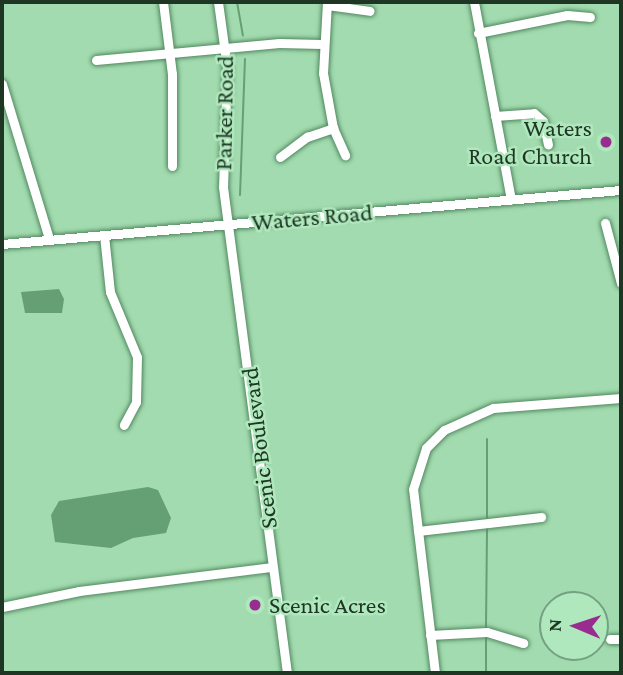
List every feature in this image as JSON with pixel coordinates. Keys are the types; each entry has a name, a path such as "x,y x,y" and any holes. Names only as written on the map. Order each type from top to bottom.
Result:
{"street":[{"path":"163,2 171,52 172,166"},
{"name":"Parker Road","path":"218,2 226,48 223,177 228,224"},
{"path":"474,2 511,200"},
{"path":"345,155 333,128 322,44 327,4 370,11"},
{"path":"478,33 573,14 590,17"},
{"path":"96,60 226,48 322,44"},
{"path":"2,84 49,239"},
{"path":"495,116 534,113 544,124 548,144"},
{"path":"280,157 307,137 333,128"},
{"name":"Waters Road","path":"2,244 621,190"},
{"path":"606,223 621,283"},
{"name":"Scenic Boulevard","path":"228,224 287,673"},
{"path":"104,235 110,292 137,357 136,402 124,425"},
{"path":"435,673 418,531 415,475 426,448 444,430 493,408 621,398"},
{"path":"418,531 541,517"},
{"path":"2,607 79,591 273,567"},
{"path":"430,635 487,632 507,634 523,643"},
{"path":"610,639 621,639"}],"shaded area":[{"path":"59,289 64,299 62,313 25,313 21,292"},
{"path":"148,487 158,490 171,518 166,533 133,538 111,548 55,542 51,515 59,501"}],"waterway":[{"path":"237,2 243,35"},
{"path":"240,195 245,59"},
{"path":"487,439 487,518"},
{"path":"486,627 487,527"},
{"path":"486,636 486,673"}],"place":[{"name":"Waters Road Church","path":"606,142"},
{"name":"Scenic Acres","path":"255,605"}]}
